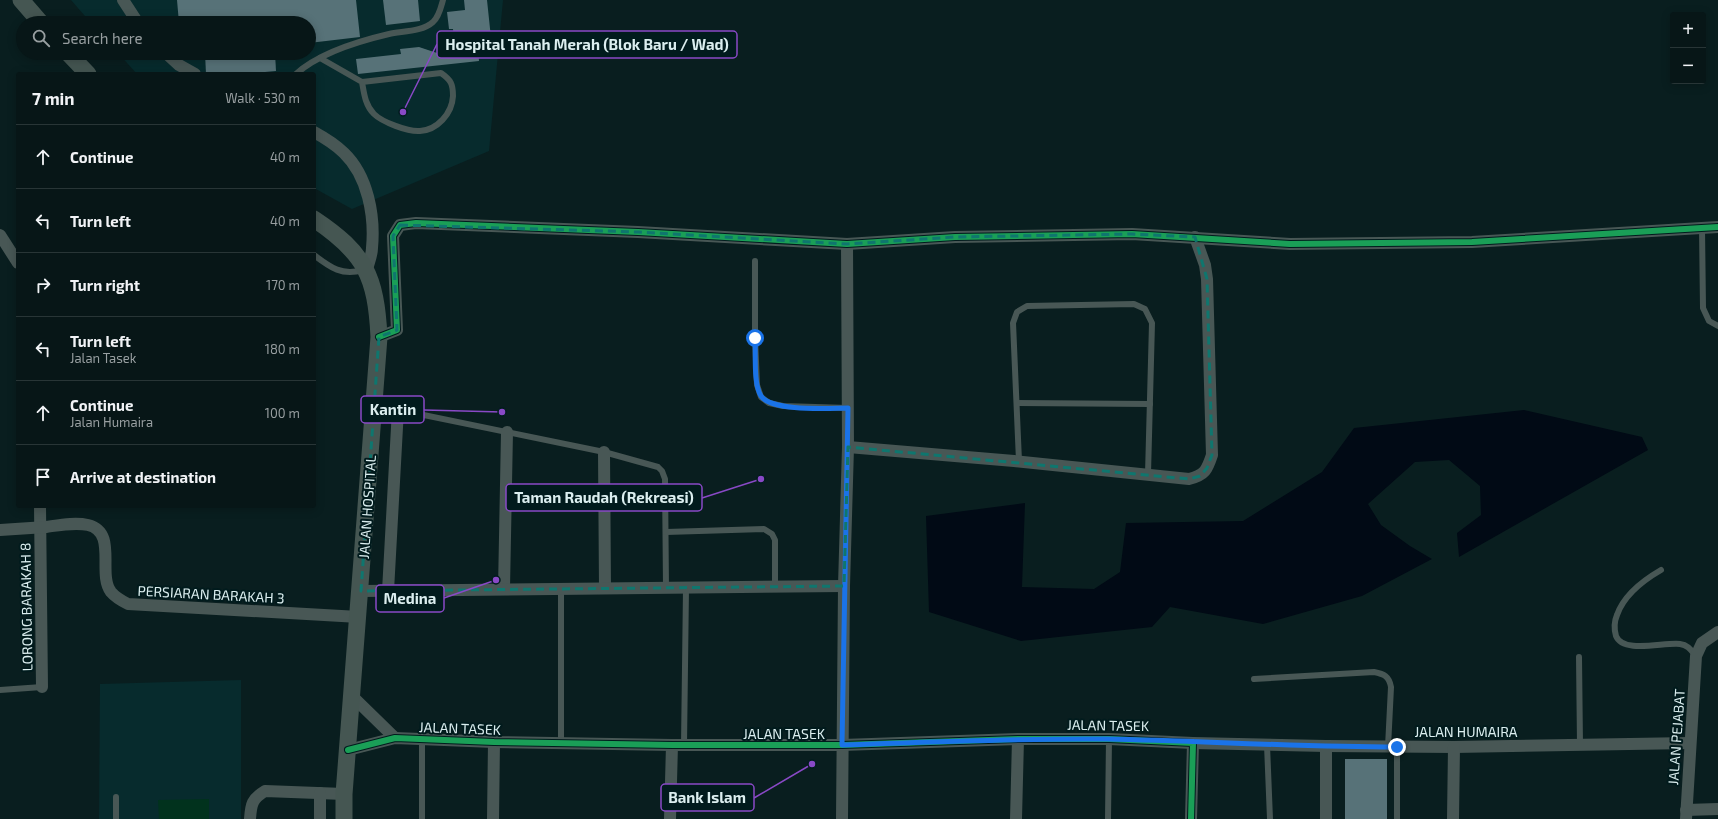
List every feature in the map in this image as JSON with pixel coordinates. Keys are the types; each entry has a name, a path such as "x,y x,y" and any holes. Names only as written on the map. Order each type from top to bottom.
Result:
{"main road":[{"path":"21,0 36,16"},
{"path":"75,60 86,72"},
{"name":"JALAN HOSPITAL","path":"316,221 350,247 367,268 373,285 378,309 379,337 361,591 344,794 344,819"}],"street":[{"path":"123,0 133,16"},
{"path":"174,60 191,72"},
{"path":"316,133 331,141 346,154 357,170 365,188 371,208 372,230 372,249 367,268"},
{"path":"379,337 397,330 392,236 400,225 416,223 622,231 847,244 978,237 1132,234 1290,244 1472,242 1718,227"},
{"path":"0,234 16,260"},
{"path":"848,446 1019,461 1189,479 1200,476 1207,468 1212,455 1207,279 1205,265 1195,237"},
{"path":"842,819 844,586 848,446 847,244"},
{"path":"388,590 398,410"},
{"path":"504,589 507,432"},
{"path":"604,452 605,588"},
{"name":"LORONG BARAKAH 8","path":"40,508 42,687"},
{"name":"PERSIARAN BARAKAH 3","path":"0,530 76,524 89,525 99,530 105,540 106,580 110,591 118,600 128,604 359,617"},
{"path":"361,591 844,586"},
{"path":"1696,656 1702,643 1718,632"},
{"name":"JALAN PEJABAT","path":"1686,814 1696,656"},
{"path":"352,696 395,738"},
{"name":"JALAN TASEK","path":"348,750 395,738 494,742 678,745 842,745 1018,739 1109,739 1193,742"},
{"path":"1016,819 1018,739"},
{"path":"493,819 494,742"},
{"path":"1191,819 1193,742"},
{"name":"JALAN HUMAIRA","path":"1193,742 1393,747 1690,743"},
{"path":"670,819 678,745"},
{"path":"1326,746 1326,819"},
{"path":"1453,819 1454,747"},
{"path":"250,819 250,808 256,797 265,791 344,794"},
{"path":"320,793 320,819"},
{"path":"1686,814 1718,809"}],"lane":[{"path":"298,72 305,66 320,58 366,39 425,27 434,21 439,13 443,0"},
{"path":"320,58 362,82 441,73 449,78 453,89 452,101 446,118 432,128 419,131 407,130 386,122 374,114 367,104 362,82"},
{"path":"1702,228 1703,308 1709,322 1718,326"},
{"path":"316,257 328,266 342,272 355,272 367,268"},
{"path":"755,261 755,338 757,385 761,397 769,403 783,406 848,408"},
{"path":"1019,461 1013,323 1017,312 1027,306 1134,304 1145,309 1152,323 1148,474"},
{"path":"1017,403 1150,404"},
{"path":"374,404 604,452 658,467 662,471 665,479 666,588"},
{"path":"666,532 764,529 772,534 775,540 774,587"},
{"path":"1661,570 1648,577 1632,591 1620,607 1615,618 1614,630 1618,640 1626,645 1636,646 1681,644 1690,648 1696,656"},
{"path":"678,745 686,588"},
{"path":"561,589 561,743"},
{"path":"1579,658 1580,745"},
{"path":"1254,679 1374,672 1383,674 1389,679 1391,687 1398,819"},
{"path":"0,690 42,687"},
{"path":"422,739 422,819"},
{"path":"1108,819 1109,739"},
{"path":"1268,744 1270,819"},
{"path":"116,797 116,819"}],"highlighted area":[{"path":"400,225 638,232 847,244 955,237 1132,234 1195,237 1207,279 1212,455 1207,468 1200,476 1189,479 848,447 844,586 361,591 379,337 397,330 393,236"}],"shaded area":[{"path":"71,0 503,0 489,151 352,209 316,189 316,72 135,72 124,60 316,60 316,16 85,16"},
{"path":"1524,410 1642,437 1648,450 1459,557 1457,533 1481,515 1480,486 1449,460 1415,462 1368,504 1381,525 1410,546 1432,559 1362,596 1263,624 1170,607 1152,627 1021,641 929,612 926,516 1025,503 1022,587 1094,589 1120,572 1126,523 1243,521 1322,472 1354,428"},
{"path":"241,680 241,819 99,819 100,684"}],"green space":[{"path":"209,799 209,819 159,819 158,800"}],"building":[{"path":"177,0 356,0 360,37 316,42 316,16 178,16"},
{"path":"383,0 418,0 420,21 386,25"},
{"path":"464,0 487,0 491,38 477,39 479,61 358,74 356,59 401,54 400,49 419,47 437,53 455,51 453,29 449,29 447,12 465,10"},
{"path":"205,60 275,60 276,71 206,72"},
{"path":"1345,759 1387,759 1387,819 1345,819"}],"cycle path":[{"path":"379,337 397,330 393,236 400,225 416,223 638,232 847,244 955,237 1132,234 1290,244 1472,242 1718,227"},
{"path":"348,750 395,738 494,742 672,745 842,745 1018,739 1109,739 1193,743 1191,819"}],"place":[{"name":"Hospital Tanah Merah (Blok Baru / Wad)","path":"403,112"},
{"name":"Kantin","path":"502,412"},
{"name":"Taman Raudah (Rekreasi)","path":"761,479"},
{"name":"Medina","path":"496,580"},
{"name":"Bank Islam","path":"812,764"}],"route":[{"path":"755,338 757,385 761,397 769,403 783,406 848,408 842,745 1018,739 1109,739 1397,747"}]}
